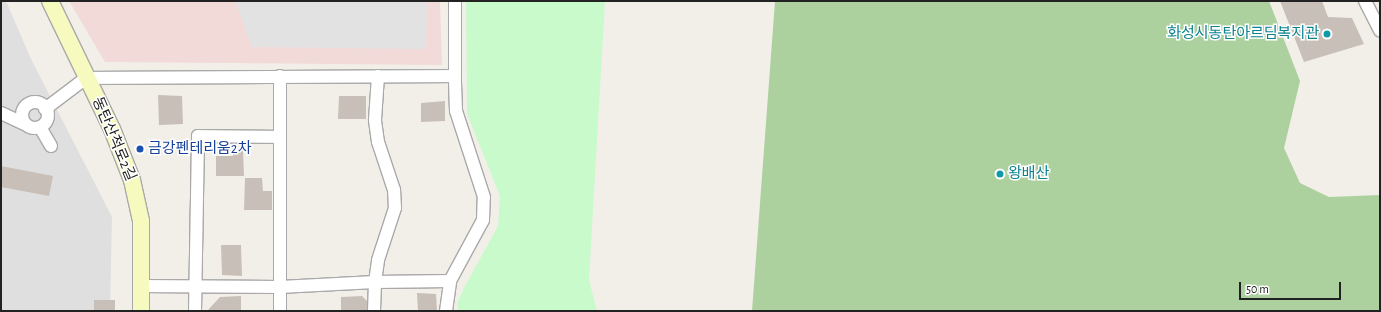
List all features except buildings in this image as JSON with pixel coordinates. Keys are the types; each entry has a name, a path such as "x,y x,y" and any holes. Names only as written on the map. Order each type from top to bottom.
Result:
{"street":[{"name":"동탄산척로2길","path":"50,1 125,158 138,201 142,311"},
{"path":"446,311 450,282 484,220 484,197 456,111 455,1"},
{"path":"1365,1 1380,30"},
{"path":"280,76 280,311"},
{"path":"374,311 375,282 395,208 394,190 378,142 375,120 378,76"},
{"path":"45,109 86,78 455,76"},
{"path":"1,112 24,108 35,103 45,109"},
{"path":"24,108 25,124"},
{"path":"40,127 46,121 45,109"},
{"path":"1,112 25,124 40,127 51,146"},
{"path":"195,311 198,136 279,137"},
{"path":"141,286 195,288 280,287 375,282 450,282"}],"shaded area":[{"path":"1,1 6,1 31,59 112,217 110,311 1,311"},
{"path":"69,1 440,1 442,65 105,62"},
{"path":"235,1 427,1 426,49 252,47"}],"green space":[{"path":"466,1 605,1 589,280 597,311 458,311 457,303 465,286 498,226 500,196 467,114"},
{"path":"775,1 1269,1 1300,81 1284,148 1300,183 1329,197 1380,195 1380,311 752,311"}],"place":[{"name":"화성시동탄아르딤복지관","path":"1327,34"},
{"name":"금강펜테리움2차","path":"140,149"},
{"name":"왕배산","path":"1000,174"}]}
